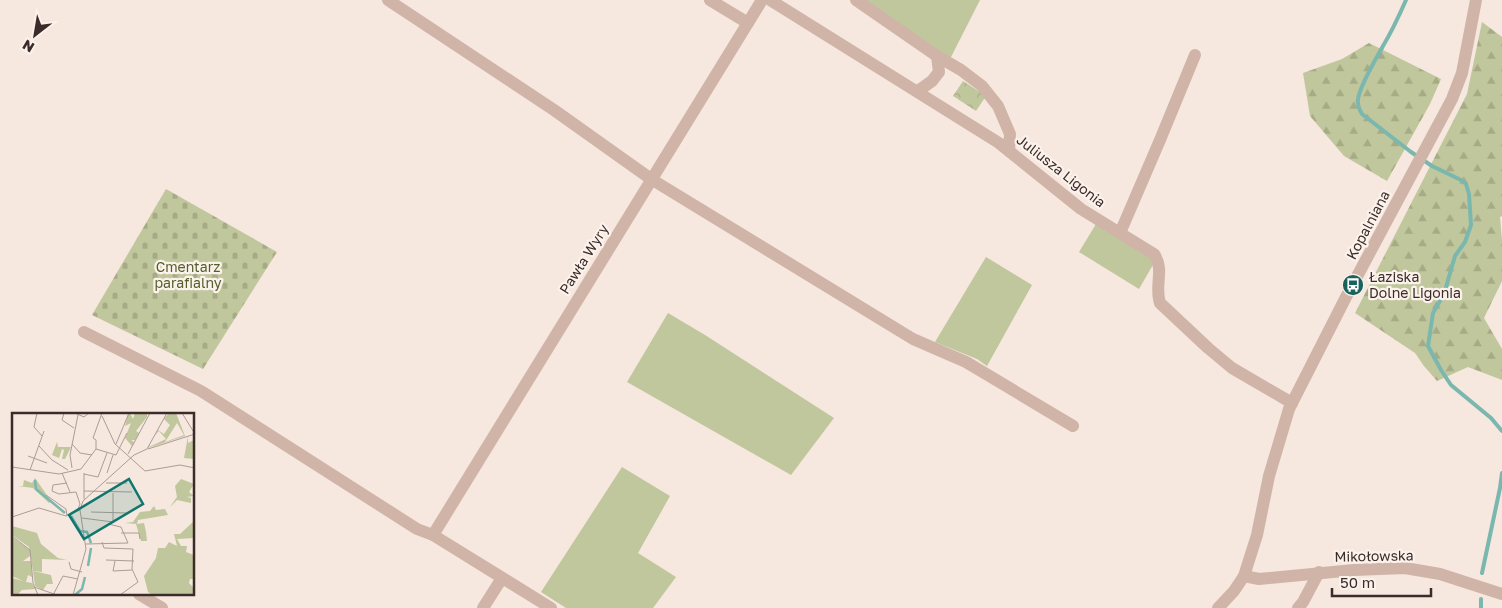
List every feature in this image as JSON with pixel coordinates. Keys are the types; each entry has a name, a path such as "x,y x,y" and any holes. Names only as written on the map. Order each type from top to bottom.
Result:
{"street":[{"path":"388,0 554,110 651,179 913,339 966,362 1073,426"},
{"path":"710,0 748,23"},
{"name":"Pawła Wyry","path":"433,534 762,0"},
{"name":"Juliusza Ligonia","path":"770,0 999,143 1081,209 1154,254 1160,265 1157,294 1160,304 1232,368 1292,403"},
{"path":"856,0 982,86 998,106 1010,134 1009,151"},
{"name":"Kopalniana","path":"1220,605 1234,591 1244,576 1257,535 1269,476 1292,403 1452,99 1462,73 1476,0"},
{"path":"1120,233 1196,55"},
{"path":"918,91 932,81 939,72 937,56"},
{"path":"84,332 201,391 417,529 433,534 551,608"},
{"name":"Mikołowska","path":"1244,576 1259,579 1319,572 1405,568 1440,574 1502,594"},
{"path":"1298,608 1319,572"},
{"path":"483,608 502,578"},
{"path":"142,596 162,608"}],"green space":[{"path":"861,0 980,0 950,59"},
{"path":"1482,22 1502,37 1502,216 1500,217 1502,281 1484,318 1502,349 1502,380 1468,367 1437,381 1415,353 1355,313 1467,94"},
{"path":"1369,43 1441,79 1430,104 1387,181 1344,156 1310,116 1303,73 1342,59"},
{"path":"963,81 986,96 976,111 953,96"},
{"name":"Cmentarz parafialny","path":"166,189 277,252 203,369 92,315"},
{"path":"1096,224 1148,255 1154,263 1139,289 1079,252"},
{"path":"986,257 1032,285 987,366 977,359 935,342"},
{"path":"668,313 834,418 791,475 627,382"},
{"path":"622,467 670,496 638,553 676,577 653,608 566,608 541,592"}],"waterway":[{"path":"1406,0 1359,93 1358,105 1362,114 1411,152 1432,166 1466,184 1469,194 1471,225 1465,242 1455,256 1444,294 1433,313 1428,346 1451,385 1491,418 1502,431"},
{"path":"1482,573 1502,473"},
{"path":"1481,599 1481,608"}],"place":[{"name":"Łaziska Dolne Ligonia","path":"1353,285"}]}
